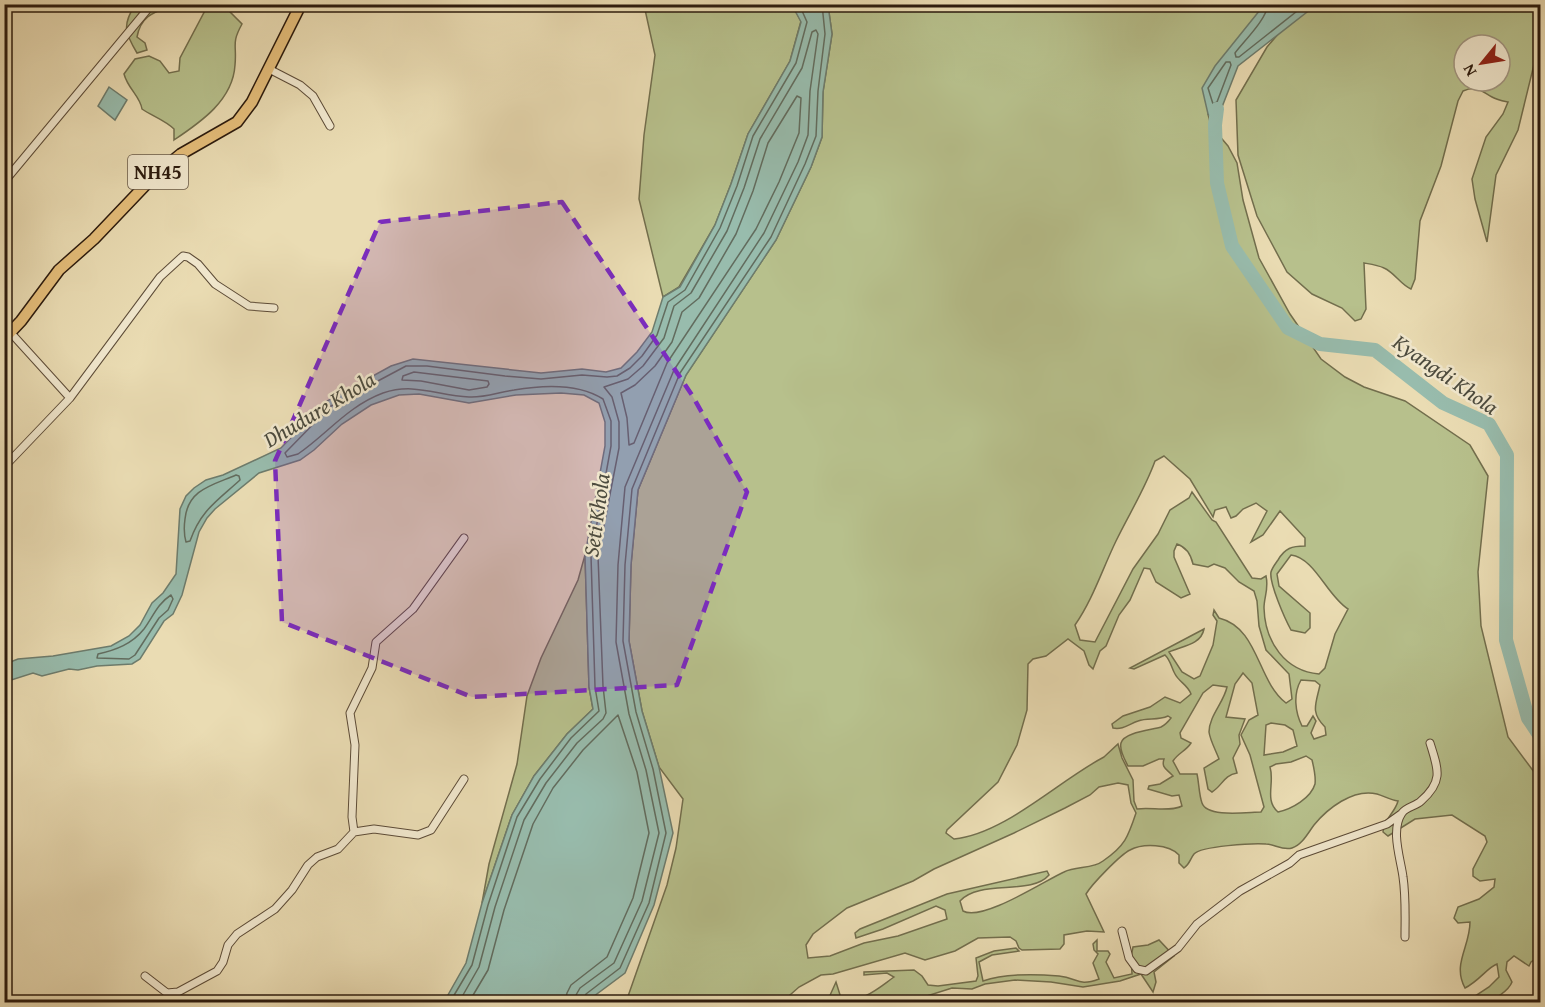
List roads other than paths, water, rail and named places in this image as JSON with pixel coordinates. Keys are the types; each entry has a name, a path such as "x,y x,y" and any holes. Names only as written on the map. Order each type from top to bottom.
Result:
{"main road":[{"name":"NH45","path":"8,336 59,270 94,239 154,176 181,154 237,122 252,102 301,4"}],"street":[{"path":"4,182 152,4"},
{"path":"268,69 300,85 313,96 330,126"},
{"path":"4,467 70,398 160,277 183,256 198,264 215,284 249,306 274,308"},
{"path":"8,336 70,398"},
{"path":"354,832 352,817 355,745 350,713 372,668 376,642 413,609 464,538"},
{"path":"1122,931 1129,958 1137,969 1146,971 1178,948 1197,924 1240,891 1290,863 1299,855 1387,824 1409,807 1420,802 1438,782 1438,770 1430,743"},
{"path":"145,976 167,993 178,992 217,971 223,962 228,945 237,934 275,909 292,890 308,865 317,857 338,849 354,832 374,829 418,835 431,830 464,780"},
{"path":"1401,814 1397,849 1403,875 1405,937"}],"water":[{"name":"Seti Khola","path":"792,5 828,5 832,34 823,92 822,137 811,167 776,240 686,375 638,490 631,565 629,641 642,711 659,767 673,833 654,905 625,973 586,1002 444,1002 466,963 482,903 512,815 534,776 567,734 593,709 589,687 585,555 605,446 605,422 599,403 584,395 561,393 516,395 469,403 419,394 399,395 371,405 342,424 300,460 259,473 215,509 199,532 182,595 173,614 164,621 140,659 132,664 69,669 42,676 33,673 5,682 5,664 18,659 53,656 111,646 129,636 140,625 152,603 163,593 176,574 180,509 186,496 206,480 223,475 281,448 327,401 391,366 413,359 541,373 582,369 606,372 621,368 652,332 663,297 680,287 715,225 748,134 790,61 801,22"},
{"path":"1264,5 1316,5 1238,66 1215,125 1208,114 1202,88 1215,66"},
{"path":"109,87 127,100 115,120 98,106"}],"waterway":[{"name":"Kyangdi Khola","path":"1217,109 1215,125 1217,183 1232,246 1288,328 1320,344 1375,350 1443,403 1489,424 1507,455 1506,640 1528,718 1540,736"}],"water label":[{"name":"Dhudure Khola","path":"319,409"}]}
